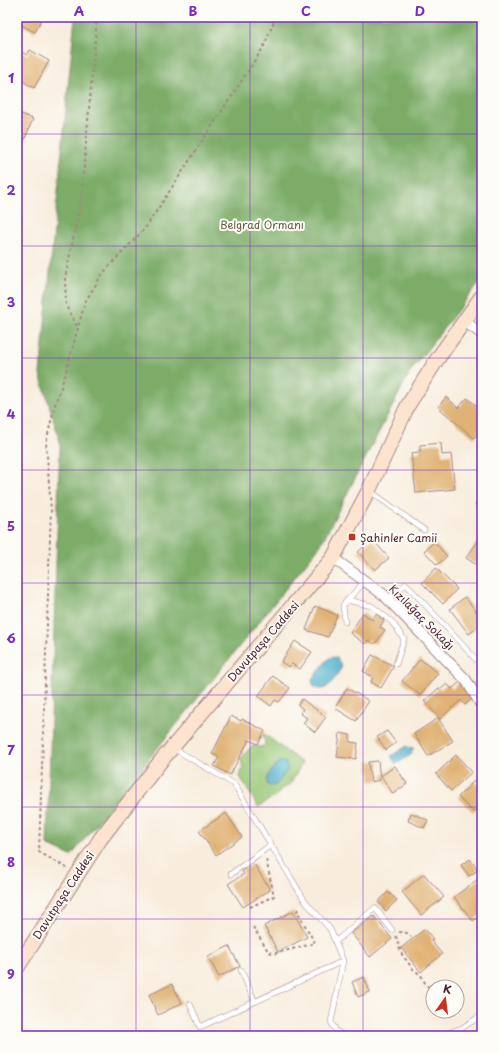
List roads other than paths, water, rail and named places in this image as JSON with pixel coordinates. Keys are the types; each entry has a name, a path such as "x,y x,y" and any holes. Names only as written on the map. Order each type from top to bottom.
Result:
{"street":[{"name":"Davutpaşa Caddesi","path":"17,968 101,838 172,748 333,558 369,490 408,405 438,358 482,296"},
{"path":"464,321 482,334"},
{"name":"Kızılağaç Sokağı","path":"333,558 388,599 466,680 482,704"}],"lane":[{"path":"369,490 424,530"},
{"path":"345,622 343,605 365,581"},
{"path":"388,599 406,584 482,666"},
{"path":"347,600 372,606 392,622 404,639 396,664"},
{"path":"172,748 234,784 306,903 330,928 343,961 331,1022 336,1031 344,1036"},
{"path":"230,874 271,845"},
{"path":"335,942 375,908 392,930"},
{"path":"190,1004 200,1027 343,961"},
{"path":"241,970 255,1002"},
{"path":"439,1036 462,1028 482,1015"}],"water":[{"path":"332,657 337,658 342,667 330,685 322,689 318,688 313,685 312,679 328,659"},
{"path":"407,746 409,748 412,747 414,750 411,752 412,754 396,764 391,756"},
{"path":"280,761 286,763 288,770 276,785 269,786 267,784 268,776"}],"place":[{"name":"Şahinler Camii","path":"352,537"}],"park label":[{"name":"Belgrad Ormanı","path":"262,224"}]}
